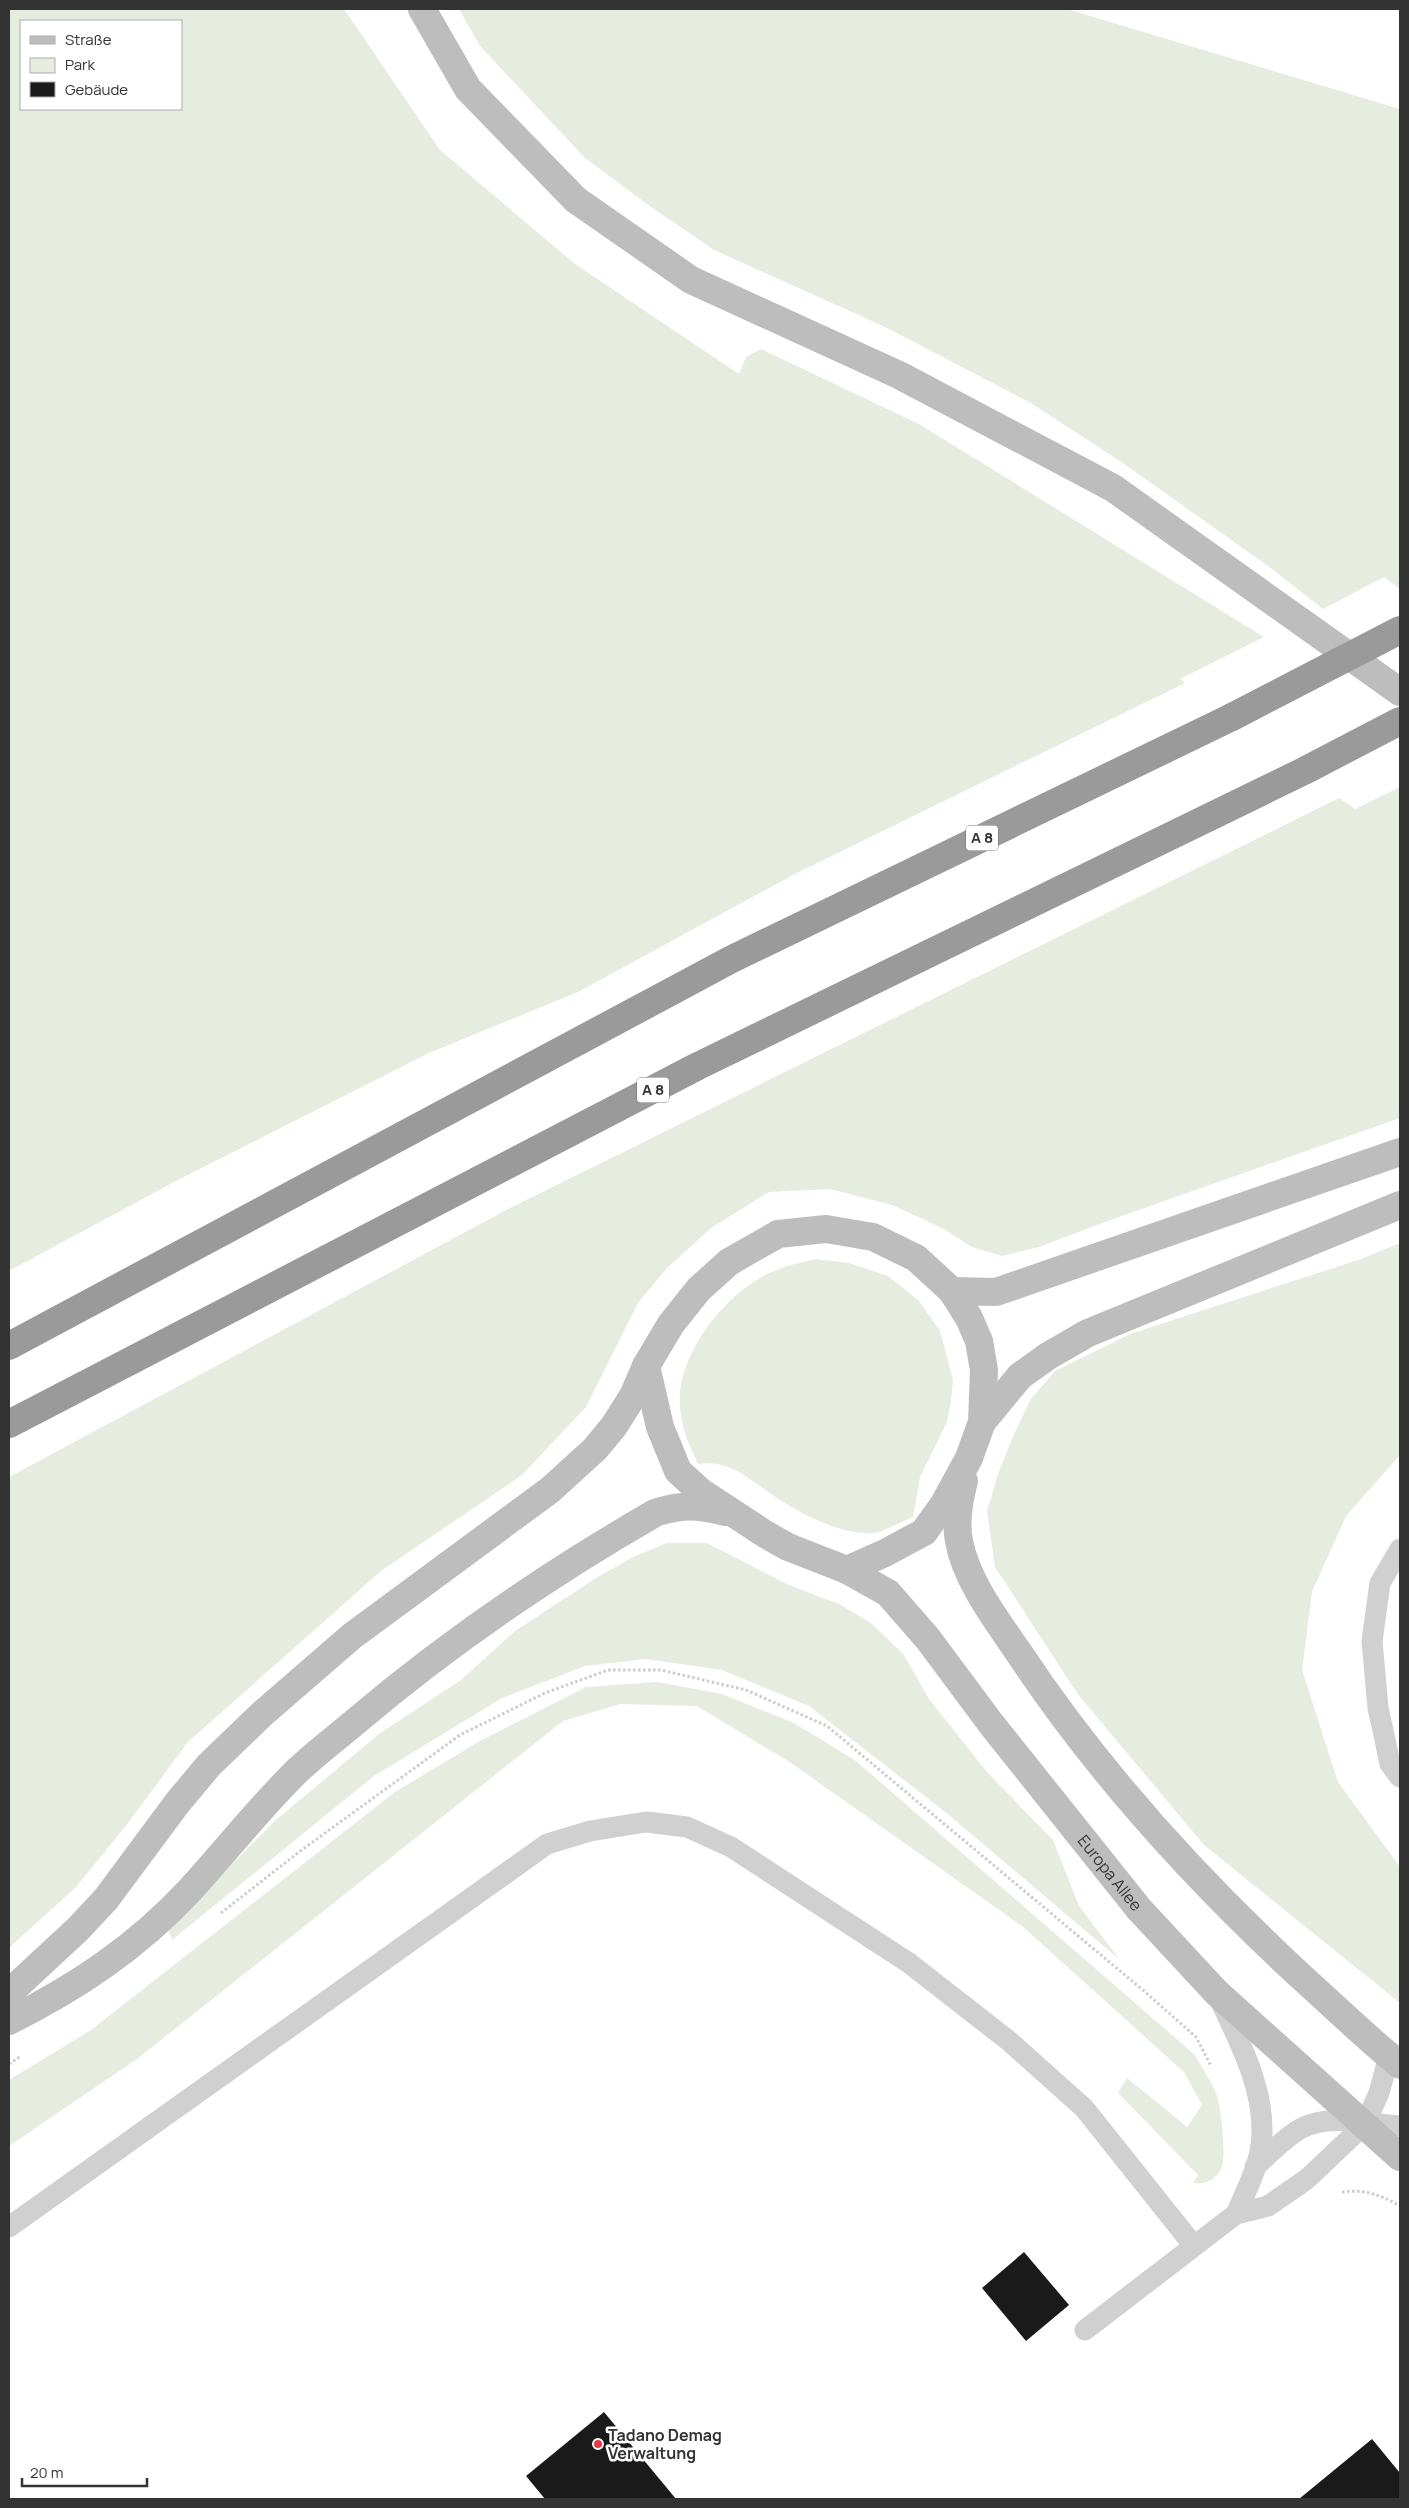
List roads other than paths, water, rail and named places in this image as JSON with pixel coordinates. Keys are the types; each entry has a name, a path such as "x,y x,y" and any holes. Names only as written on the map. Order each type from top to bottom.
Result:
{"highway":[{"name":"A 8","path":"9,1346 732,959 1232,717 1400,630"},
{"name":"A 8","path":"9,1424 698,1066 1304,771 1400,721"}],"main road":[{"path":"422,9 468,89 583,206 691,280 899,375 1113,488 1400,692"},
{"path":"952,1291 996,1292 1400,1152"},
{"path":"982,1422 1020,1376 1048,1356 1088,1333 1400,1205"},
{"path":"9,1993 78,1929 106,1899 152,1834 209,1765 262,1714 352,1636 543,1495 595,1449 614,1426 633,1396 646,1366 671,1324 699,1289 730,1262 778,1234 826,1229 873,1237 916,1258 952,1291 970,1318 979,1341 984,1370 982,1422 969,1458 961,1493 957,1527 959,1542 980,1591 1041,1688 1100,1763 1172,1848 1242,1922 1395,2060"},
{"name":"Europa Allee","path":"646,1366 660,1427 678,1472 700,1492 740,1516 765,1534 788,1547 847,1570 888,1593 909,1615 992,1725 1139,1909 1217,1993 1400,2157"},
{"path":"847,1570 885,1553 924,1532 944,1504 969,1458"},
{"path":"9,2021 94,1974 131,1946 190,1890 257,1812 299,1769 431,1660 528,1590 655,1513 676,1506 703,1507 740,1516"}],"lane":[{"path":"1400,1549 1380,1583 1372,1641 1378,1708 1390,1764 1400,1777"},
{"path":"9,2227 547,1844 590,1831 646,1822 687,1827 731,1847 916,1968 1009,2041 1084,2108 1194,2246"},
{"path":"1217,1993 1247,2058 1255,2086 1262,2134 1255,2167 1236,2214"},
{"path":"1084,2330 1236,2214 1268,2206 1307,2179 1365,2124 1395,2060"},
{"path":"1255,2167 1300,2129 1318,2123 1340,2121 1400,2126"}],"place":[{"name":"Tadano Demag Verwaltung","path":"598,2444"}]}
